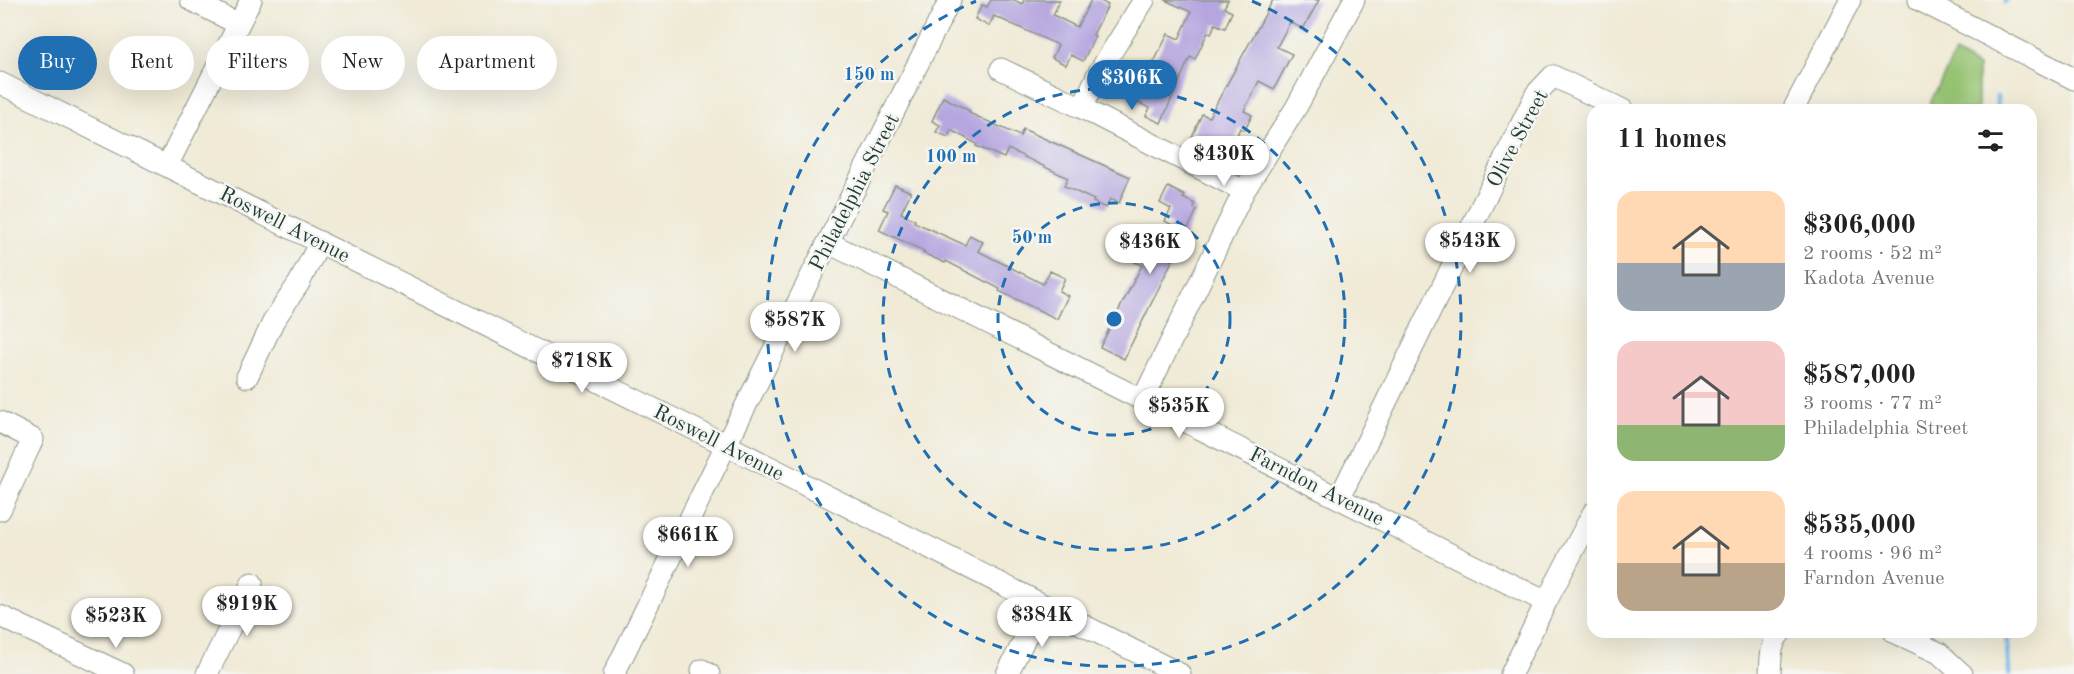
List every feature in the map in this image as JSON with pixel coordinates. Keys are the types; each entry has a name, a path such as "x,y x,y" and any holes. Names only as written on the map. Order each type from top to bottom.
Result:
{"street":[{"path":"192,0 238,24"},
{"path":"167,166 251,0"},
{"name":"Philadelphia Street","path":"614,674 726,445 950,0"},
{"path":"1082,108 1099,72 1144,0"},
{"path":"1143,399 1244,191 1297,106 1354,0"},
{"path":"1796,104 1850,0"},
{"path":"1919,0 2074,79"},
{"path":"1001,69 1244,191"},
{"name":"Olive Street","path":"1340,497 1536,94 1552,76 1610,104"},
{"name":"Roswell Avenue","path":"0,83 1180,674"},
{"path":"247,377 274,320 299,283 320,242"},
{"name":"Farndon Avenue","path":"829,243 1546,602"},
{"path":"0,422 33,439 0,510"},
{"path":"1511,674 1587,524"},
{"path":"207,674 252,583"},
{"path":"1007,674 1042,605"},
{"path":"0,616 123,674"},
{"path":"1770,674 1771,652 1776,638"},
{"path":"1907,638 1939,653 1962,674"}],"green space":[{"path":"1955,53 1978,67 1978,104 1930,104"}],"building":[{"path":"991,0 1014,0 1022,4 1024,0 1060,0 1053,15 1077,27 1091,0 1099,0 1108,5 1083,61 1071,55 1066,65 1052,58 1058,45 994,16 989,26 975,19 982,5 987,7"},
{"path":"1165,0 1228,0 1224,8 1232,12 1225,28 1215,24 1211,34 1208,32 1195,59 1190,57 1161,123 1146,116 1150,108 1130,99 1149,62 1153,64 1168,34 1179,39 1191,12"},
{"path":"1273,0 1319,0 1303,29 1290,22 1277,47 1292,54 1274,89 1259,81 1244,111 1252,115 1245,130 1240,128 1232,147 1214,140 1211,148 1191,139 1202,114 1209,117"},
{"path":"943,97 970,111 969,113 1020,136 1023,129 1130,177 1119,203 1110,199 1106,208 1093,202 1094,200 1064,186 1068,178 1008,149 1004,158 976,146 977,144 951,130 948,137 936,132 940,125 932,121"},
{"path":"895,185 911,192 901,213 915,220 914,222 965,245 970,235 983,242 978,251 1043,284 1050,271 1065,278 1059,291 1068,296 1057,319 999,291 1000,289 946,261 945,263 923,253 924,251 879,230 888,211 883,209"},
{"path":"1168,187 1185,196 1183,198 1195,204 1194,208 1197,210 1124,359 1100,347 1142,265 1135,262 1143,244 1149,247 1172,225 1165,221 1171,209 1160,203"}],"waterway":[{"path":"1997,97 1997,104"},
{"path":"2006,638 2009,674"}]}
